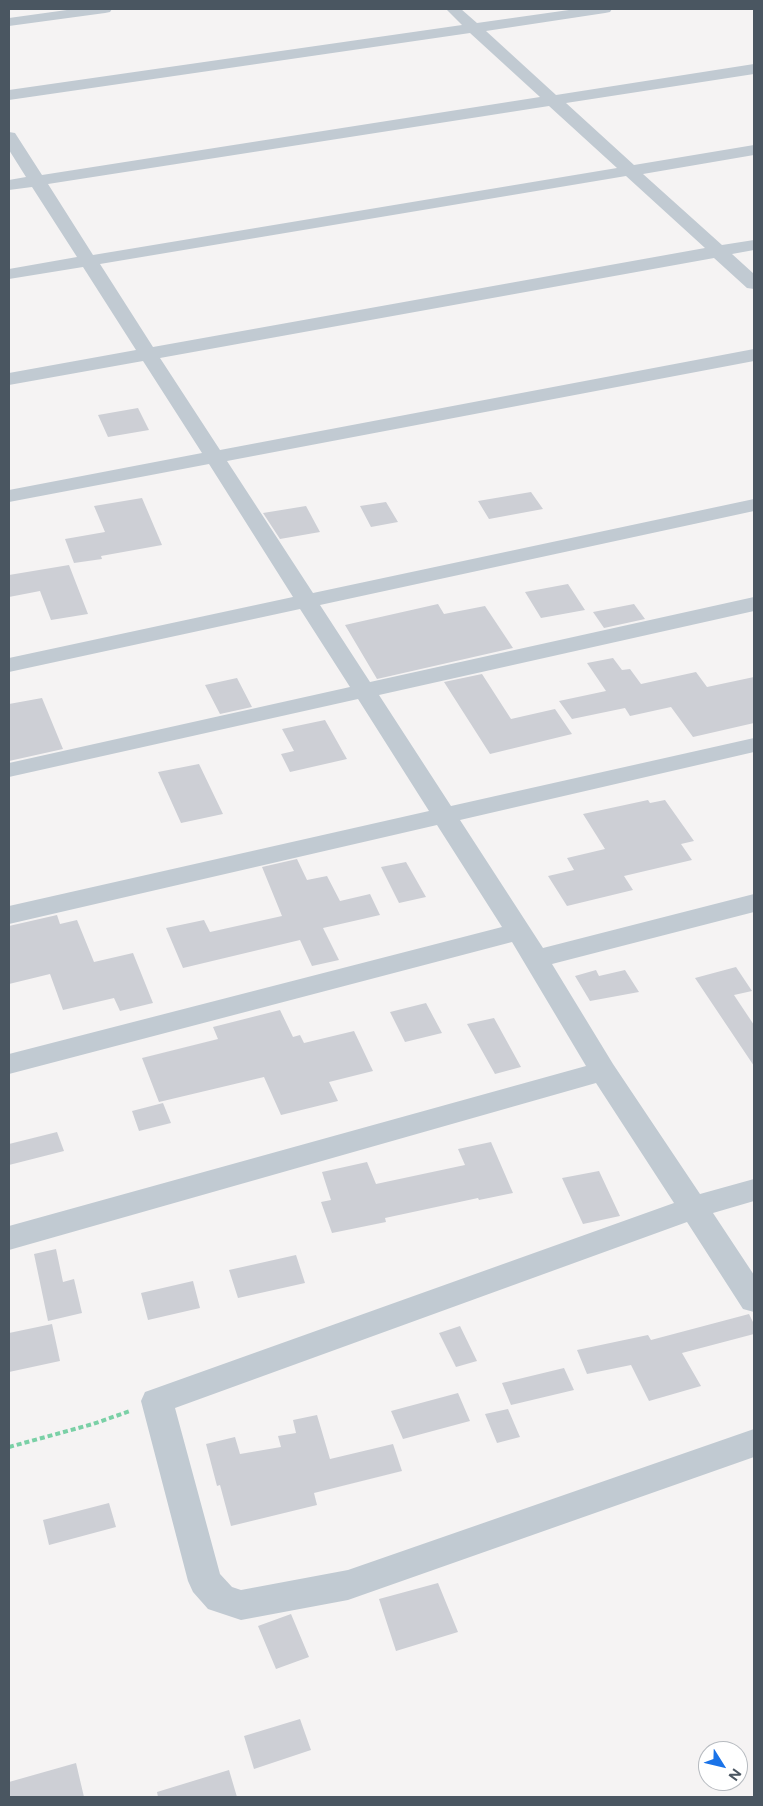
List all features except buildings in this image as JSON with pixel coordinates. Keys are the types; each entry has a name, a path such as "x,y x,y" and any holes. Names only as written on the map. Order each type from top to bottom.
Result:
{"street":[{"path":"9,22 105,9"},
{"path":"453,9 754,284"},
{"path":"9,95 605,9"},
{"path":"9,185 754,69"},
{"path":"9,137 536,959 603,1070 695,1207 754,1300"},
{"path":"9,274 754,150"},
{"path":"9,379 754,244"},
{"path":"9,496 754,355"},
{"path":"9,665 754,505"},
{"path":"9,770 754,604"},
{"path":"9,915 444,817 754,744"},
{"path":"536,959 754,903"},
{"path":"9,1064 518,932"},
{"path":"9,1238 603,1070"},
{"path":"754,1190 695,1207 157,1401 204,1581 220,1598 241,1605 348,1585 754,1443"}],"path":[{"path":"9,1447 93,1424 157,1401"}]}
